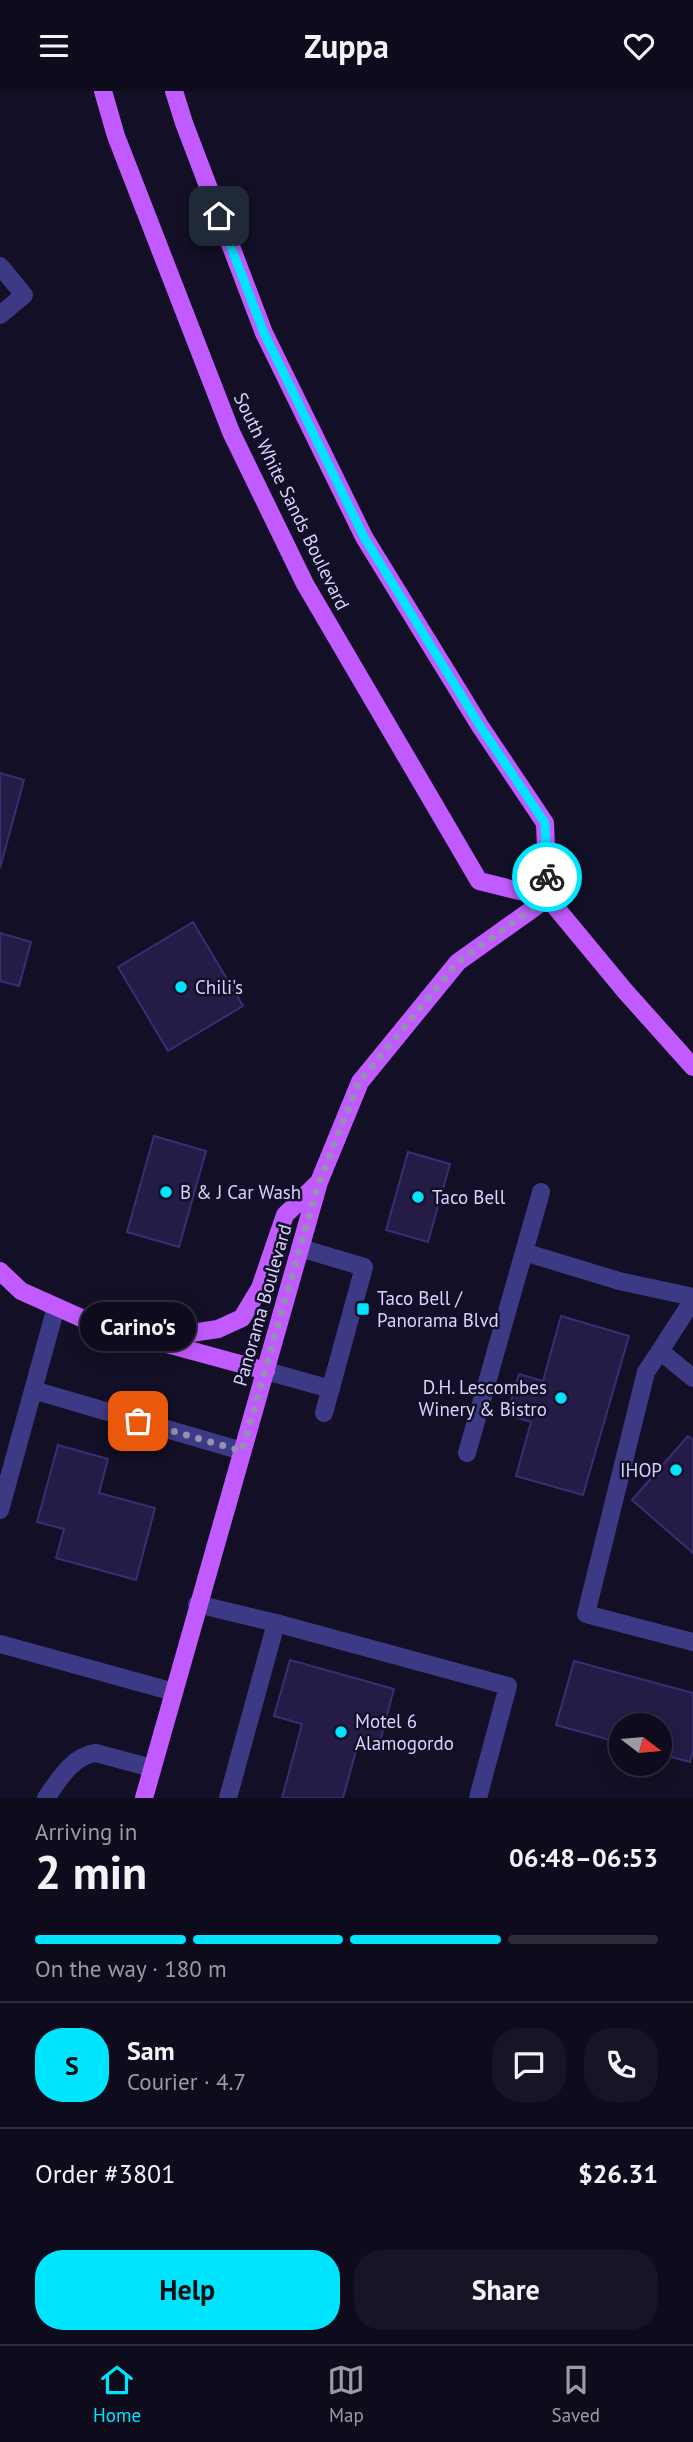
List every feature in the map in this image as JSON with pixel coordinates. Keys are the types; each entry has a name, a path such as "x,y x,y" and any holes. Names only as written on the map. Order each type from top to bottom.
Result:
{"main road":[{"name":"South White Sands Boulevard","path":"103,91 116,136 231,432 305,584 479,881 548,898"},
{"path":"174,91 264,333 364,537 480,726 545,823 548,898 625,991 693,1067"},
{"name":"Panorama Boulevard","path":"144,1798 319,1182 359,1082 458,962 548,898"},
{"path":"147,1339 218,1329 242,1318 260,1288 285,1215 319,1182"},
{"path":"0,1271 21,1291 97,1325 266,1371"}],"street":[{"path":"0,266 24,295 0,315"},
{"path":"467,1453 541,1192"},
{"path":"300,1248 364,1267 324,1413"},
{"path":"524,1252 619,1281 693,1299 646,1372 586,1614 693,1642"},
{"path":"0,1510 56,1307"},
{"path":"660,1351 693,1378"},
{"path":"266,1371 331,1389"},
{"path":"33,1390 242,1451"},
{"path":"198,1604 509,1686 478,1798"},
{"path":"228,1798 276,1623"},
{"path":"0,1644 174,1692"},
{"path":"46,1798 76,1760 87,1753 152,1768"}],"building":[{"path":"0,773 24,780 0,868"},
{"name":"Chili's","path":"193,922 243,1006 168,1051 118,967"},
{"path":"0,933 31,942 19,986 0,981"},
{"name":"B & J Car Wash","path":"154,1136 206,1151 179,1247 127,1232"},
{"name":"Taco Bell","path":"408,1152 450,1164 428,1242 386,1230"},
{"name":"D.H. Lescombes Winery & Bistro","path":"561,1316 629,1336 583,1495 516,1476 531,1422 507,1415 519,1374 543,1381"},
{"name":"IHOP","path":"688,1436 693,1440 693,1553 632,1500"},
{"path":"58,1445 108,1459 99,1493 155,1508 136,1580 56,1558 64,1529 37,1522"},
{"name":"Motel 6 Alamogordo","path":"290,1660 394,1689 379,1745 359,1740 343,1798 282,1798 302,1724 274,1716"},
{"path":"574,1661 693,1693 693,1751 690,1762 672,1757 672,1713 609,1713 609,1740 556,1725"}],"way so far":[{"path":"138,1421 242,1451 319,1182 359,1082 458,962 548,898 547,877"}],"place":[{"name":"Chili's","path":"181,987"},
{"name":"B & J Car Wash","path":"166,1192"},
{"name":"Taco Bell","path":"418,1197"},
{"name":"Taco Bell / Panorama Blvd","path":"363,1309"},
{"name":"D.H. Lescombes Winery & Bistro","path":"561,1398"},
{"name":"Carino's","path":"138,1421"},
{"name":"IHOP","path":"676,1470"},
{"name":"Motel 6 Alamogordo","path":"341,1732"}],"route":[{"path":"219,216 264,333 364,537 480,726 545,823 547,877"}]}
